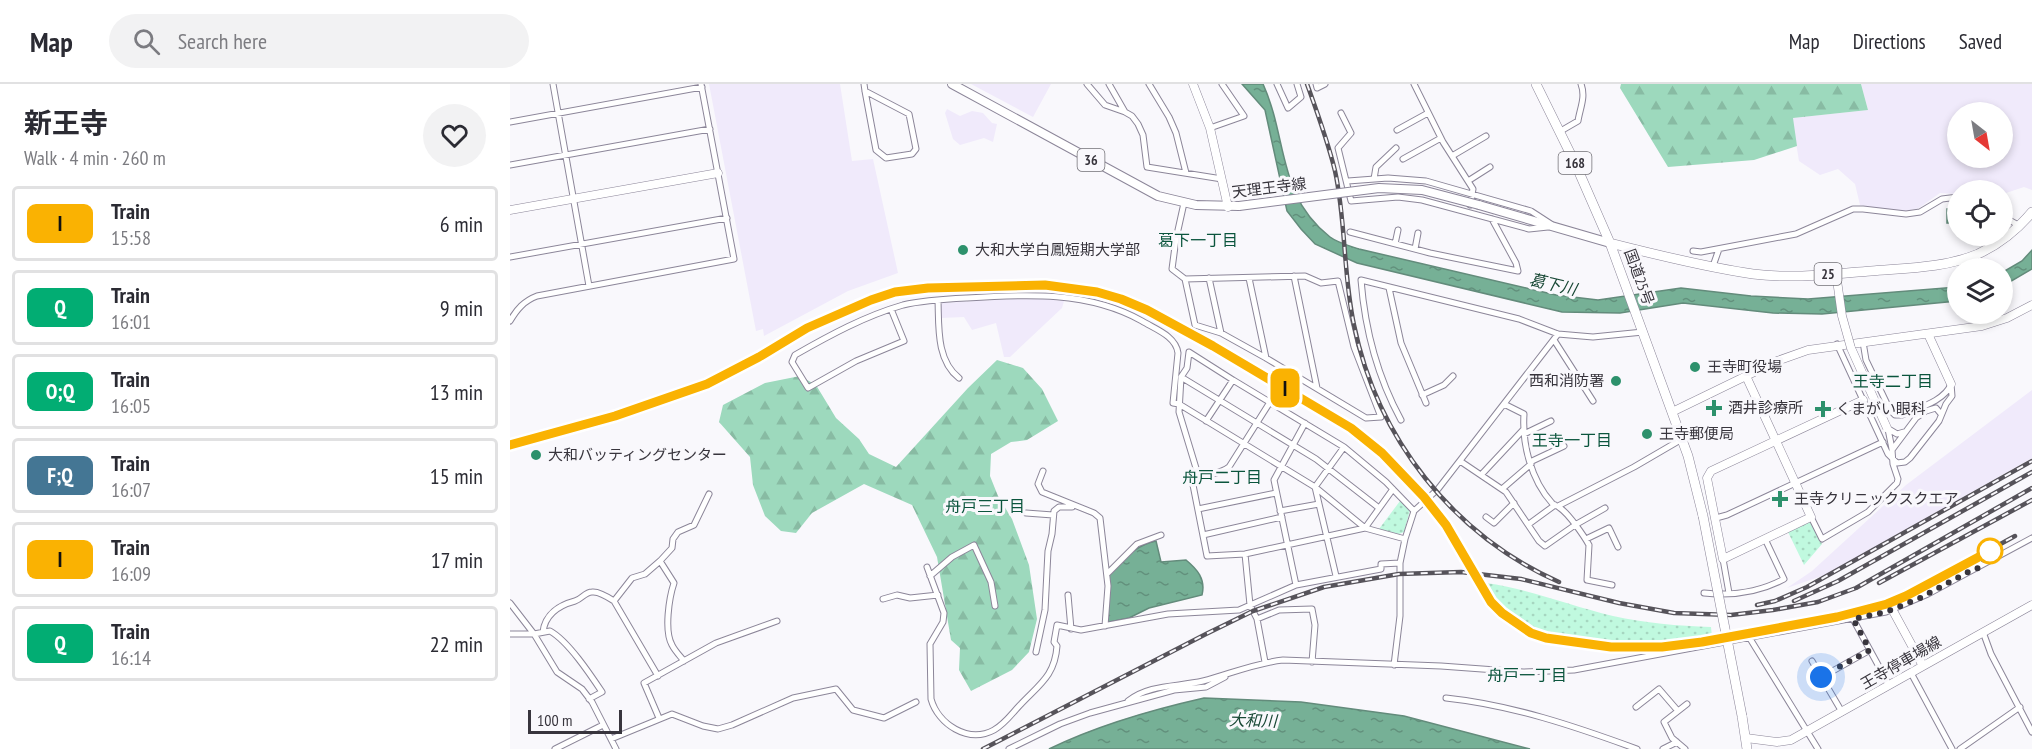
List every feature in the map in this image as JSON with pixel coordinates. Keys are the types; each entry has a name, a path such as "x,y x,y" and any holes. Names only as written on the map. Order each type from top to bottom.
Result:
{"highway":[{"name":"168","path":"1536,84 1610,243"},
{"name":"国道25号","path":"1610,243 1713,266 1776,276 1919,267 1953,262 1987,249 2020,226 2032,212"},
{"name":"国道25号","path":"1610,243 1694,474 1747,749"}],"main road":[{"name":"天理王寺線","path":"952,84 1128,181 1158,196 1184,203 1228,207 1379,188 1422,190 1610,243"}],"street":[{"path":"552,84 590,286"},
{"path":"864,84 865,91 876,150 886,158 912,154 916,148 909,114 865,91"},
{"path":"1088,84 1105,105 1132,116 1138,124 1143,135 1147,167 1222,179"},
{"path":"1109,84 1125,112"},
{"path":"1149,84 1176,133 1186,173"},
{"path":"1193,84 1210,128 1228,207"},
{"path":"1210,128 1244,116 1222,84"},
{"path":"1276,84 1288,108 1301,97 1297,84"},
{"path":"1316,84 1317,88 1325,84"},
{"path":"1425,84 1416,87 1452,156 1473,189 1468,212"},
{"path":"1559,132 1578,121 1579,108 1584,94 1581,84"},
{"path":"510,122 702,85 734,260 528,299 519,306 510,321"},
{"path":"1341,113 1351,133 1338,148 1348,181 1351,201 1398,197 1422,200 1529,229 1556,226"},
{"path":"1397,130 1428,113"},
{"path":"510,165 710,129"},
{"path":"1452,156 1486,136"},
{"path":"1403,159 1442,138"},
{"path":"1374,179 1376,167 1396,148"},
{"path":"1468,181 1490,167"},
{"path":"510,210 718,173"},
{"path":"1348,181 1388,178 1426,181 1531,211 1556,226"},
{"path":"1693,251 1719,249 1805,231 1853,209 1863,208 1906,214 1920,212 1947,198"},
{"path":"1184,203 1172,268 1185,279 1195,326 1221,333 1366,418 1381,417 1354,348 1338,280 1321,283 1305,276 1185,279"},
{"path":"510,257 727,218"},
{"path":"1350,232 1414,249 1518,271 1492,219"},
{"path":"2013,222 2020,226"},
{"path":"1395,244 1398,230"},
{"path":"1414,249 1418,233"},
{"path":"1713,266 1719,249"},
{"path":"1746,376 1822,538 1868,512 1897,483 1887,428 1851,348 1842,316 1836,273"},
{"path":"1294,276 1317,388"},
{"path":"1209,278 1221,333"},
{"path":"1249,279 1266,358"},
{"path":"1401,420 1385,387 1368,336 1362,280 1519,319 1556,337 1593,337 1642,329"},
{"path":"1389,288 1401,343 1426,403"},
{"path":"891,309 904,341 856,361 808,388 792,362 795,355 849,326 891,309 917,302 938,300 1046,296 1089,301 1121,311 1168,336 1175,343 1178,353 1173,404 1179,404 1315,487 1365,528 1405,539"},
{"path":"938,300 940,340 945,359 948,367 959,378"},
{"path":"1672,412 1795,354 1837,344 1982,326 2007,318 2032,305"},
{"path":"1837,344 1883,442 1893,460 1901,463 1910,458 1941,416 1952,396 1951,384 1928,334"},
{"path":"1556,337 1593,401"},
{"path":"1394,665 1400,616 1400,563 1414,511 1438,489 1556,337"},
{"path":"1863,342 1866,360 1892,413 1902,415 1933,401 1946,394 1951,384"},
{"path":"1199,478 1181,420 1179,404 1181,376 1187,368 1189,352 1344,447 1393,489 1414,511"},
{"path":"1181,376 1329,468 1379,508"},
{"path":"1422,395 1444,385 1453,376"},
{"path":"1206,421 1233,380"},
{"path":"1729,593 1707,478 1709,473 1863,400"},
{"path":"1933,401 1939,401 1944,408"},
{"path":"1269,402 1229,467 1219,473 1199,478 1193,485 1207,556 1245,554 1365,528 1393,489"},
{"path":"1504,404 1524,414 1523,432 1531,463 1540,484 1556,506 1586,539 1590,549 1587,580 1612,585"},
{"path":"1892,450 1916,418 1933,408 1938,409 1941,416"},
{"path":"1908,429 1914,410"},
{"path":"1481,475 1523,432 1551,421"},
{"path":"1296,585 1274,480 1305,423"},
{"path":"1887,428 1897,434 1908,429"},
{"path":"1529,524 1556,506 1682,439"},
{"path":"1716,518 1727,516 1883,442"},
{"path":"1502,489 1531,463 1564,446"},
{"path":"1336,576 1315,487 1344,447"},
{"path":"1460,461 1502,489 1545,546 1605,508"},
{"path":"1043,471 1038,484 1042,492 1094,513 1100,518 1108,586 1105,626"},
{"path":"1198,509 1276,493"},
{"path":"614,601 632,578 645,574 660,561 672,548 673,539 678,532 694,525 709,494"},
{"path":"1485,517 1494,523 1514,502"},
{"path":"1203,535 1319,504"},
{"path":"1036,652 1045,610 1048,551 1053,515 1059,507 1080,507"},
{"path":"1026,513 1053,515"},
{"path":"1723,559 1811,517"},
{"path":"1586,539 1609,528 1618,547"},
{"path":"1107,574 1137,544 1161,535"},
{"path":"1009,749 1076,718 1128,701 1174,690 1206,687 1229,673 1265,662 1283,660 1523,672 1564,671 1853,619 1882,613 1920,598 2032,538"},
{"path":"1704,593 1729,593 1765,588 1784,579 1765,539"},
{"path":"930,576 952,557 974,545 989,576 995,606"},
{"path":"1245,554 1250,606 1257,619 1265,662"},
{"path":"660,561 674,583 669,598 671,644 684,661"},
{"path":"927,567 944,614 943,622 930,644 930,699 944,722 966,733 986,734 1009,718 1018,706 1037,689 1056,663 1057,646 1054,642 1058,625 1081,630 1168,614 1211,610 1228,612 1243,609 1296,585 1381,569 1381,564 1400,563"},
{"path":"543,632 545,622 553,612 568,601 577,600 588,592 595,591 614,601 658,676"},
{"path":"883,598 897,595 910,598 938,596"},
{"path":"1068,595 1071,629"},
{"path":"510,603 534,634 557,672 582,689 590,699 616,749"},
{"name":"王寺停車場線","path":"1746,738 1791,745 1807,732 2032,604"},
{"path":"1257,619 1279,610 1312,609 1315,625 1312,662"},
{"path":"1892,609 1923,666"},
{"path":"1853,619 1889,685"},
{"path":"659,718 644,683 716,643 777,621"},
{"path":"510,634 550,631 556,634 602,692 590,699"},
{"path":"1983,632 1991,654 2032,732"},
{"path":"1749,637 1818,749"},
{"path":"1821,677 1870,650"},
{"path":"1812,661 1842,712"},
{"path":"1911,673 1952,749"},
{"path":"611,740 672,714 718,729 793,698 836,689 853,710 884,718 916,702"},
{"path":"1636,707 1659,689 1678,711"},
{"path":"1446,698 1493,704 1524,711 1637,749"},
{"path":"1685,749 1672,738 1664,722 1687,704"},
{"path":"1960,749 2020,707"},
{"path":"555,749 603,725"},
{"path":"1663,749 1677,742"}],"shaded area":[{"path":"709,84 840,84 852,161 873,159 898,273 848,291 764,336 763,329 756,331"},
{"path":"971,84 1051,84 1033,117"},
{"path":"1861,84 2032,84 2032,190 2024,187 2013,191 2013,180 1947,180 1947,193 1940,193 1919,208 1902,212 1860,205 1855,184 1838,169 1820,175 1799,161 1792,118 1868,110"},
{"path":"947,109 960,116 972,111 983,113 992,123 997,124 993,142 984,138 960,145 953,139 945,113"},
{"path":"1031,298 1064,301 1062,308 1010,357 1004,357 996,323 972,330 964,317 941,318 942,303"},
{"path":"2032,390 2032,458 1825,575 1787,588 1812,571 1906,485"},
{"path":"1400,501 1410,510 1404,532 1399,534 1379,529"},
{"path":"1808,522 1812,523 1822,544 1804,565 1788,532"},
{"path":"1486,583 1518,589 1625,618 1662,624 1711,627 1712,637 1651,645 1611,644 1569,638 1533,627 1519,620 1500,603"}],"green space":[{"path":"1621,84 1861,84 1868,110 1793,118 1797,146 1754,160 1668,167 1620,88"},
{"path":"997,360 1023,368 1042,389 1058,421 1027,440 1011,442 991,454 990,476 998,496 1012,519 1029,565 1037,619 1029,652 1012,670 971,691 959,670 960,648 951,640 937,557 912,505 864,484 812,513 796,533 781,531 765,516 753,485 750,457 719,422 723,405 765,383 800,376 816,385 836,418 859,439 869,454 896,467 968,388"}],"water":[{"path":"1242,84 1263,84 1277,125 1292,185 1313,221 1333,239 1359,249 1556,295 1598,300 1681,288 1751,296 1808,299 1947,288 1947,302 1822,314 1773,313 1683,303 1620,313 1562,312 1357,263 1315,244 1287,211 1265,110"},
{"path":"2032,250 2032,269 2013,280 2013,266 2022,261"},
{"path":"1156,541 1161,562 1186,560 1197,571 1202,579 1202,595 1149,608 1129,618 1109,622 1109,574 1124,558 1142,546"},
{"name":"大和川","path":"1204,698 1301,702 1404,716 1530,749 1049,749 1125,719"}],"railway":[{"path":"1307,84 1326,138 1339,190 1350,306 1354,325 1365,367 1381,406 1401,444 1425,478 1454,510 1485,538 1521,562 1559,582"},
{"path":"510,445 609,418 681,394 731,372 829,317 883,296 932,288 1046,285 1103,294 1153,313 1349,427 1392,462 1425,497 1453,537 1493,604 1528,631 1560,641 1596,647 1671,645 1841,616 1906,596 2015,536"},
{"path":"1757,605 1775,601 1807,587 2032,461"},
{"path":"1794,601 1838,581 2032,472"},
{"path":"983,749 1253,611 1324,587 1399,574 1461,572 1521,579 1619,603 1674,613 1731,615 1773,610 1818,602 1856,588 2032,488"},
{"path":"1879,583 2032,500"}],"train":[{"name":"I","path":"510,445 615,416 707,384 759,357 807,328 895,292 928,288 1045,285 1097,292 1147,310 1172,322 1337,418 1382,453 1413,483 1446,525 1491,602 1517,625 1546,638 1611,647 1662,647 1702,642 1837,617 1887,604 1906,596 1990,551"}],"place":[{"name":"大和大学白鳳短期大学部","path":"963,250"},
{"name":"王寺町役場","path":"1695,367"},
{"name":"西和消防署","path":"1616,381"},
{"name":"酒井診療所","path":"1714,408"},
{"name":"くまがい眼科","path":"1823,409"},
{"name":"王寺郵便局","path":"1647,434"},
{"name":"大和バッティングセンター","path":"536,455"},
{"name":"王寺クリニックスクエア","path":"1780,499"}],"district":[{"name":"葛下一丁目","path":"1198,240"},
{"name":"王寺二丁目","path":"1893,381"},
{"name":"王寺一丁目","path":"1572,440"},
{"name":"舟戸二丁目","path":"1222,477"},
{"name":"舟戸三丁目","path":"985,506"},
{"name":"舟戸一丁目","path":"1527,675"}],"route":[{"path":"1821,677 1870,650 1853,619 1886,612 1920,598 1977,569 1990,551"}],"water label":[{"name":"葛下川","path":"1553,284"}]}
